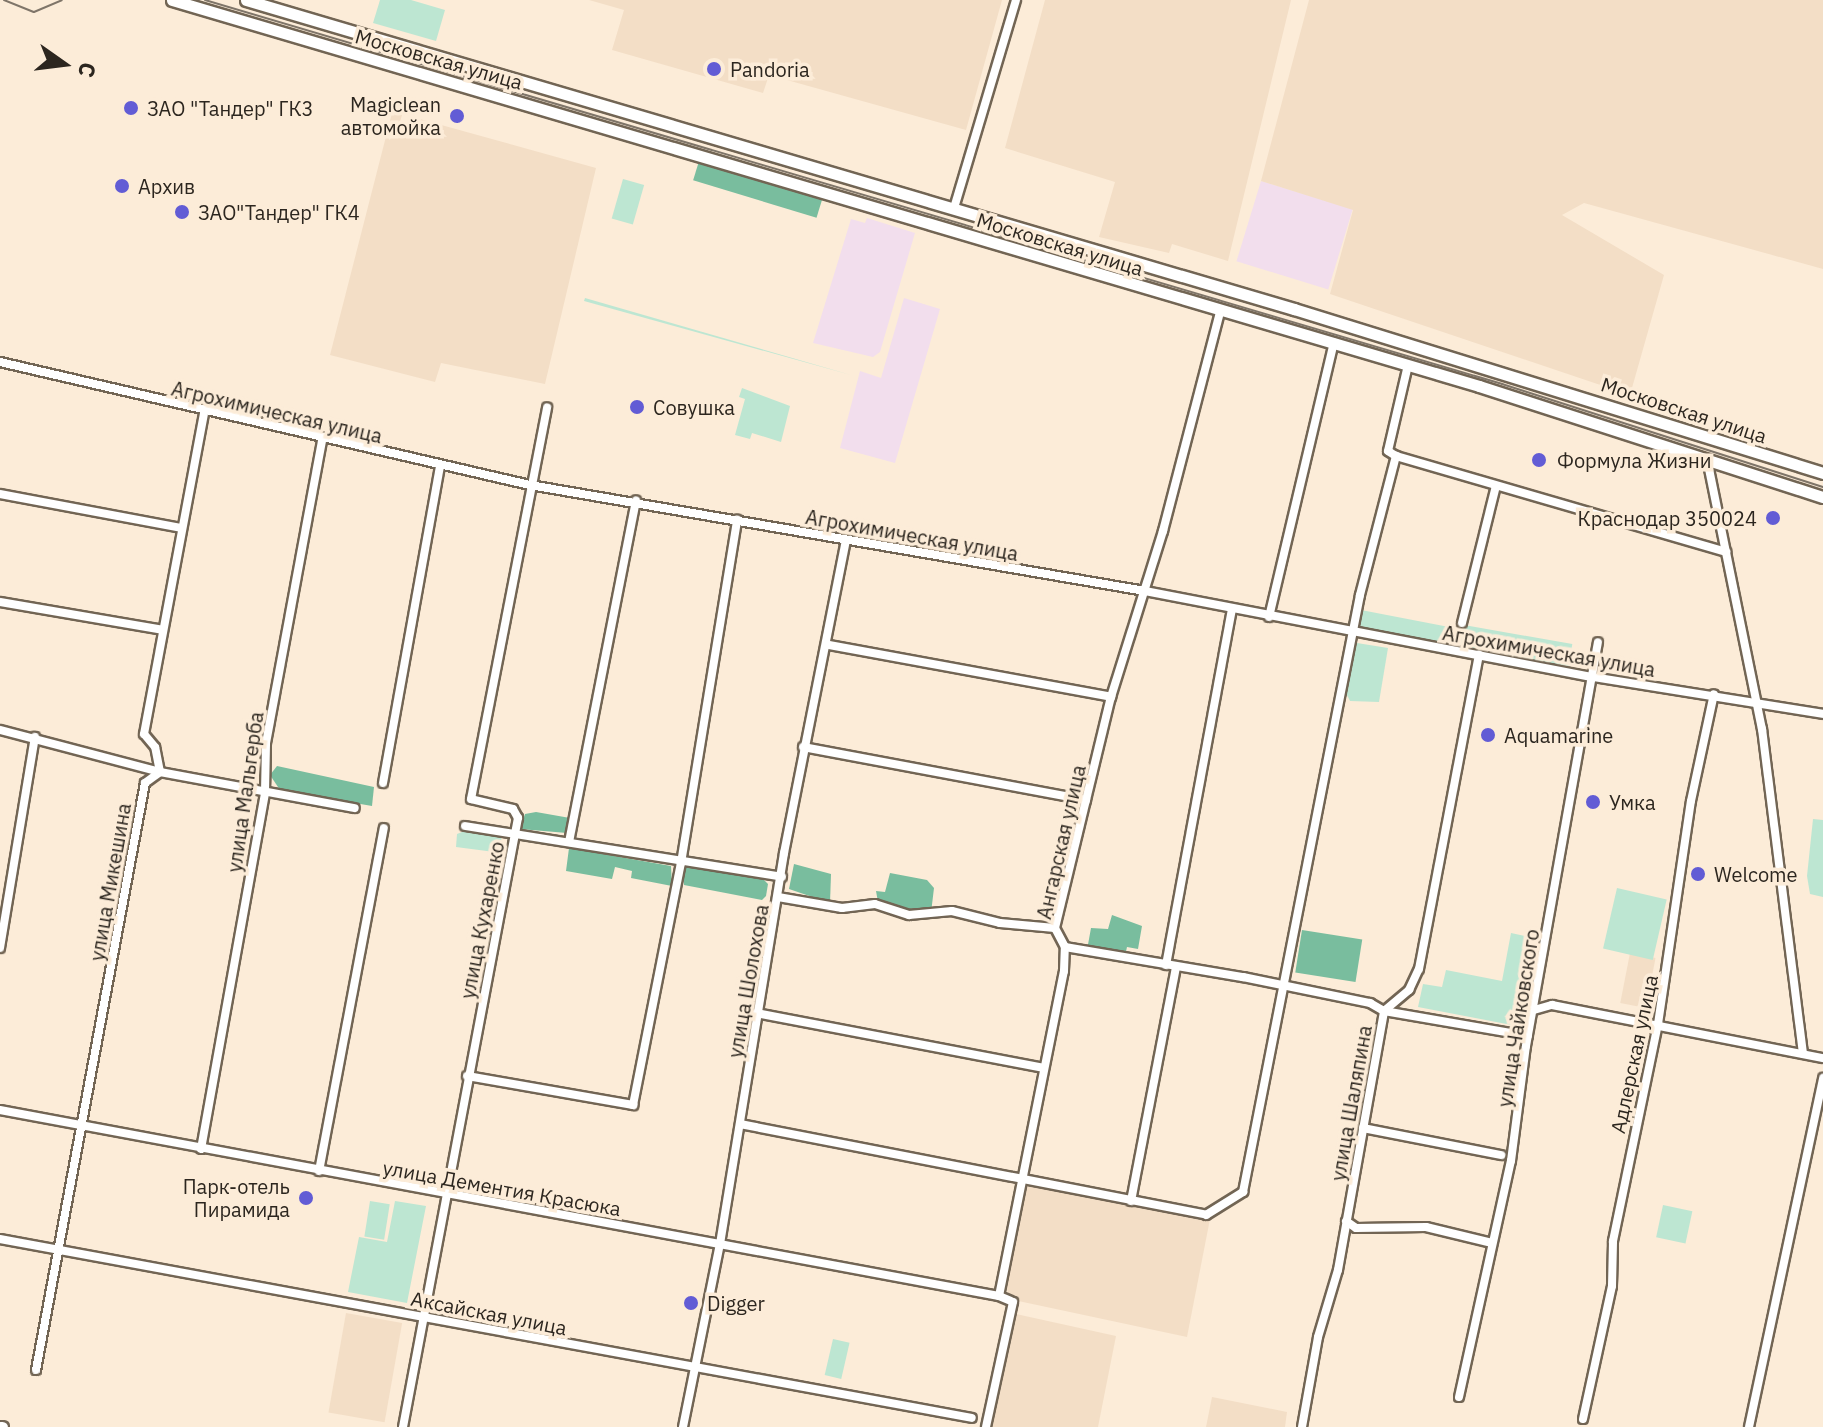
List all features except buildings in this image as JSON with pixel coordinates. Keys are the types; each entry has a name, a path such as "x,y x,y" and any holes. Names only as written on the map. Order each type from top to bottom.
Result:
{"street":[{"name":"Московская улица","path":"172,0 1408,365 1823,497"},
{"name":"Московская улица","path":"246,0 959,210 1823,473"},
{"path":"954,231 1016,0"},
{"path":"260,26 269,17 266,6"},
{"path":"285,33 281,21 291,13"},
{"path":"625,132 630,113"},
{"path":"912,217 919,208 917,198"},
{"name":"Ангарская улица","path":"986,1427 1013,1302 999,1296 1065,947 1055,928 1111,697 1145,591 1221,309"},
{"path":"1269,617 1334,343"},
{"name":"Агрохимическая улица","path":"0,362 322,440 530,485 1145,591 1353,634 1593,677 1714,694 1823,714"},
{"path":"1408,365 1388,451 1396,456 1726,552"},
{"name":"улица Кухаренко","path":"403,1427 467,1076 516,835 518,818 513,809 471,799 547,407"},
{"path":"160,772 155,747 144,734 204,412"},
{"name":"улица Мальгерба","path":"201,1149 265,792 266,743 322,440"},
{"path":"740,1124 1206,1215 1243,1192 1281,986 1353,634 1396,456"},
{"path":"1707,458 1757,702 1803,1053"},
{"path":"383,783 440,467"},
{"path":"1462,623 1496,486"},
{"path":"0,494 181,528"},
{"path":"569,842 636,501"},
{"path":"467,1076 633,1105 681,863 737,520"},
{"name":"улица Шолохова","path":"683,1427 720,1244 756,1013 803,747 829,645 846,541"},
{"path":"0,602 163,630"},
{"path":"1166,965 1232,610"},
{"name":"улица Чайковского","path":"1459,1397 1525,1085 1528,1036 1598,642"},
{"path":"829,645 1111,697"},
{"name":"улица Шаляпина","path":"1302,1427 1346,1221 1384,1011 1409,990 1419,969 1479,655"},
{"name":"Адлерская улица","path":"1583,1419 1612,1286 1613,1241 1658,1024 1691,801 1714,694"},
{"path":"0,730 35,737 58,749 160,772 355,808"},
{"path":"0,948 35,737"},
{"path":"803,747 1086,800"},
{"name":"улица Микешина","path":"36,1370 145,783 160,772"},
{"path":"465,826 782,877"},
{"path":"319,1171 384,828"},
{"path":"778,897 842,908 875,904 909,915 952,911 1000,923 1055,928"},
{"path":"1065,947 1370,1003 1384,1011 1528,1036"},
{"path":"1131,1201 1176,967"},
{"path":"1534,1010 1552,1005 1823,1058"},
{"path":"756,1013 1043,1068"},
{"path":"1749,1427 1823,1078"},
{"name":"улица Дементия Красюка","path":"0,1110 999,1296"},
{"path":"1363,1128 1501,1155"},
{"path":"1346,1221 1356,1228 1426,1227 1492,1243"},
{"name":"Аксайская улица","path":"0,1239 796,1388 822,1386 972,1418"}],"shaded area":[{"path":"589,0 1002,0 966,130 769,75 763,93 612,50 624,10"},
{"path":"1045,0 1291,0 1228,261 1172,244 1169,253 1099,237 1115,182 1005,148"},
{"path":"1309,0 1823,0 1823,269 1584,203 1562,215 1664,275 1630,395 1330,294 1353,210 1261,181"},
{"path":"392,113 402,115 400,122 414,125 416,118 596,168 545,384 441,363 435,382 330,355"},
{"path":"1261,181 1353,209 1328,289 1236,261"},
{"path":"867,218 915,233 880,352 873,357 813,343 851,219 865,223"},
{"path":"904,298 940,309 895,463 840,448 860,371 881,378"},
{"path":"1630,953 1656,958 1646,1008 1620,1003"},
{"path":"1024,1184 1210,1219 1187,1337 1009,1299 1006,1284"},
{"path":"346,1313 402,1323 385,1422 328,1412"},
{"path":"1016,1314 1116,1336 1098,1427 991,1427"},
{"path":"1212,1397 1287,1412 1285,1427 1206,1427"}],"green space":[{"path":"380,0 411,0 445,10 436,41 373,23"},
{"path":"699,161 822,199 817,218 693,180"},
{"path":"623,179 644,185 633,224 612,218"},
{"path":"585,298 851,375 584,301"},
{"path":"742,388 790,406 781,442 752,433 750,439 735,435 745,399 739,397"},
{"path":"1361,610 1446,627 1443,645 1357,629"},
{"path":"1464,625 1572,644 1568,667 1460,648"},
{"path":"1357,643 1388,648 1379,702 1350,701 1343,687"},
{"path":"277,766 374,787 372,806 280,790 270,775"},
{"path":"536,812 570,818 567,833 520,829 525,814"},
{"path":"1813,819 1823,820 1823,897 1810,894 1807,876"},
{"path":"467,830 501,835 502,853 456,847 457,834"},
{"path":"569,848 671,866 672,886 631,878 632,871 615,867 612,879 566,871"},
{"path":"794,864 831,874 830,903 789,889"},
{"path":"683,865 762,878 768,884 766,896 762,900 684,885"},
{"path":"890,873 927,880 934,888 931,913 908,913 878,902 876,891 885,892"},
{"path":"1617,888 1667,899 1653,960 1603,948"},
{"path":"1112,915 1142,926 1138,949 1127,947 1125,956 1087,950 1091,928 1108,929"},
{"path":"1302,930 1362,940 1356,982 1295,972"},
{"path":"1511,933 1534,938 1517,1026 1418,1007 1423,984 1442,987 1446,970 1502,981"},
{"path":"370,1201 390,1204 384,1240 364,1237"},
{"path":"395,1201 426,1206 407,1303 348,1292 359,1237 387,1242"},
{"path":"1663,1205 1692,1211 1685,1244 1656,1237"},
{"path":"833,1339 850,1343 841,1379 825,1375"}],"tram line":[{"path":"4,0 34,12 62,0"},
{"path":"205,0 1502,384 1823,487"}],"place":[{"name":"Pandoria","path":"714,69"},
{"name":"ЗАО \"Тандер\" ГК3","path":"131,108"},
{"name":"Magiclean автомойка","path":"457,116"},
{"name":"Архив","path":"122,186"},
{"name":"ЗАО\"Тандер\" ГК4","path":"182,212"},
{"name":"Совушка","path":"637,407"},
{"name":"Формула Жизни","path":"1539,460"},
{"name":"Краснодар 350024","path":"1773,518"},
{"name":"Aquamarine","path":"1488,735"},
{"name":"Умка","path":"1593,802"},
{"name":"Welcome","path":"1698,874"},
{"name":"Парк-отель Пирамида","path":"306,1198"},
{"name":"Digger","path":"691,1303"}]}
